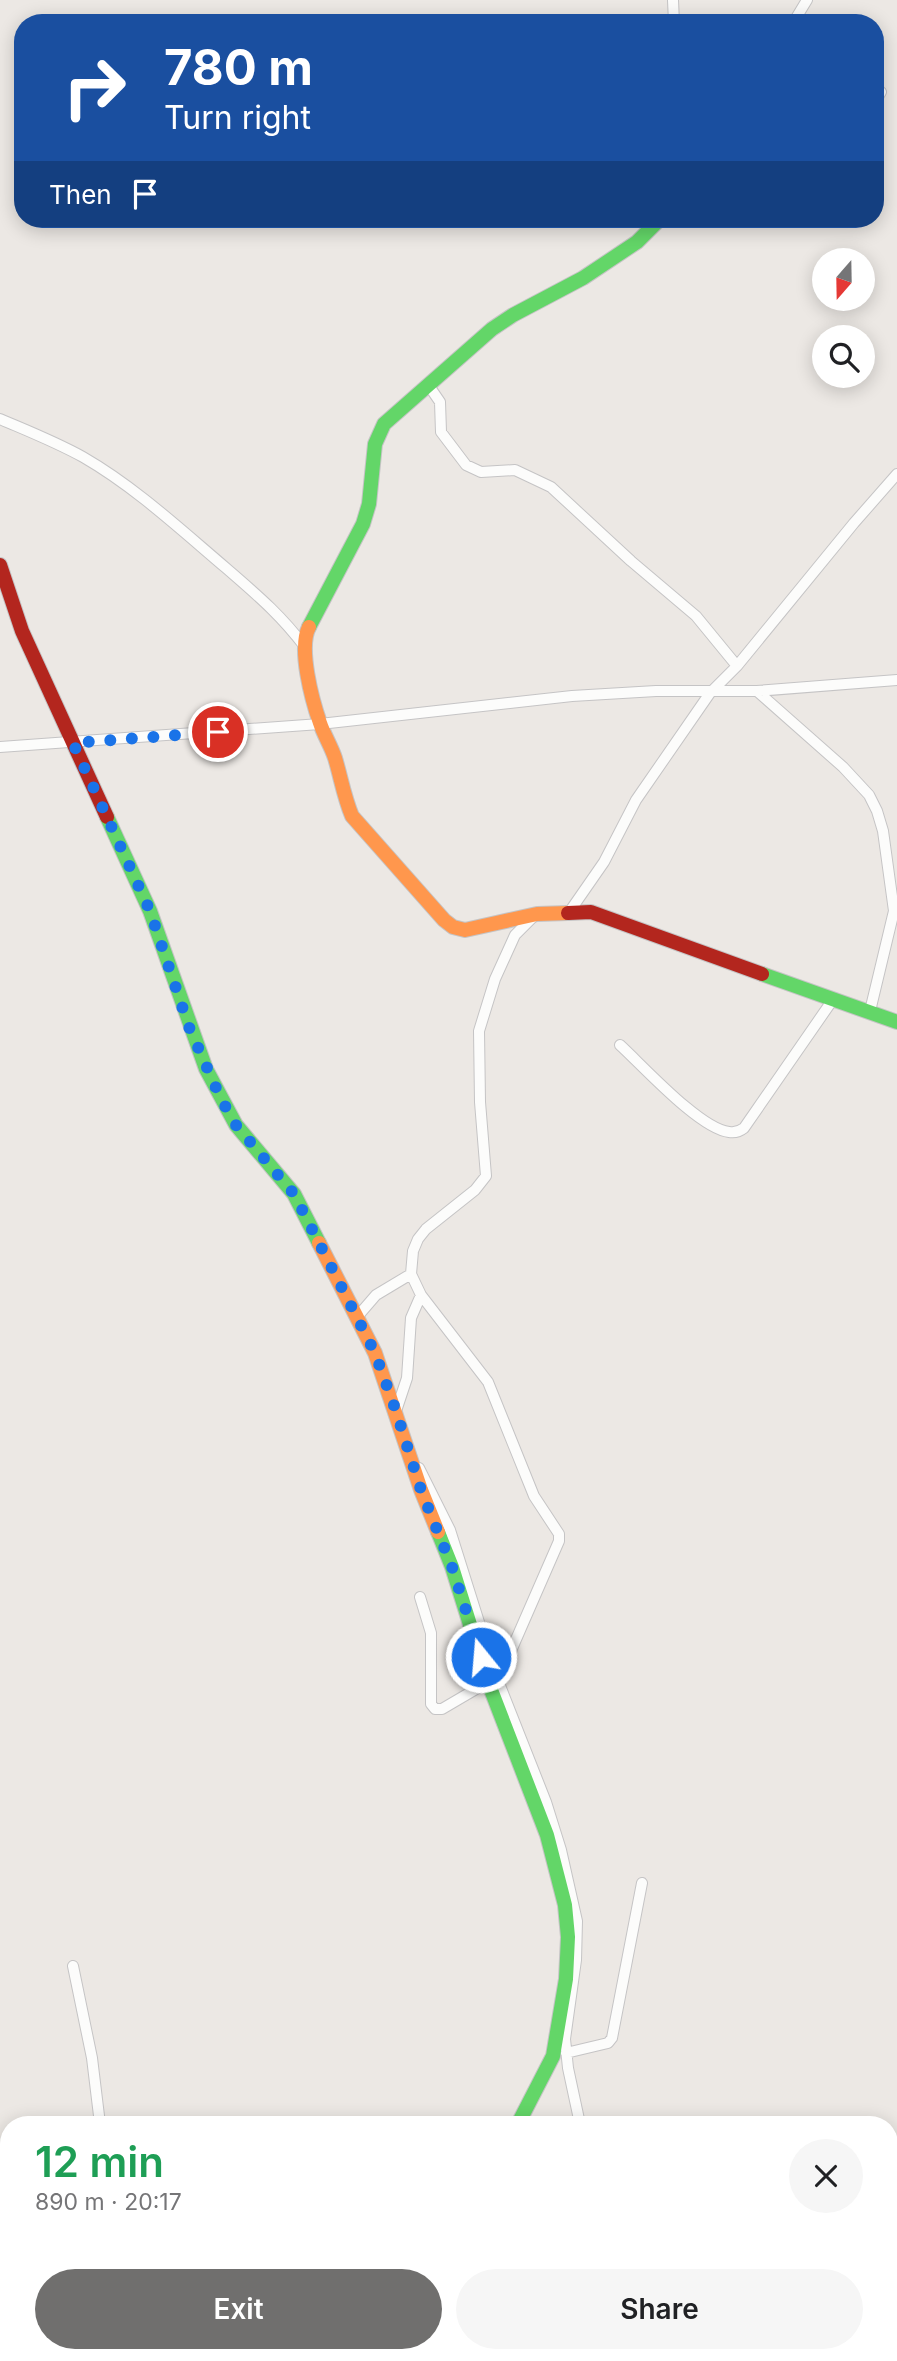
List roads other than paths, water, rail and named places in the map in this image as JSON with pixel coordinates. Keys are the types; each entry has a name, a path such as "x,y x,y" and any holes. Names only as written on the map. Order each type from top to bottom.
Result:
{"street":[{"path":"651,228 637,242 583,278 492,329 384,424 375,444 369,504 363,524 345,562 307,628 305,646 309,681 320,724 352,816 453,927 466,930 537,914 591,912 870,1010 897,1022"},
{"path":"429,386 440,402 439,426 444,438 466,465 481,472 515,470 551,487 631,562 696,616 737,666"},
{"path":"0,419 83,457 178,525 283,618 305,646"},
{"path":"570,911 604,862 636,800 710,693 737,666 897,474"},
{"path":"0,565 22,631 41,667 150,911 189,1027 216,1089 236,1125 294,1194 375,1353 421,1490 452,1567 547,1835 565,1905 568,1937 566,1979 553,2056 522,2116"},
{"path":"0,747 320,724 572,696 656,691 757,691 897,680"},
{"path":"757,691 843,767 869,795 877,811 883,831 894,911 870,1010"},
{"path":"420,1597 431,1633 431,1704 435,1709 442,1709 492,1678 507,1660 559,1535 534,1496 488,1382 421,1295 411,1274 412,1251 418,1239 426,1229 475,1190 486,1176 480,1102 479,1031 495,979 515,935 537,914"},
{"path":"620,1045 694,1114 724,1131 736,1132 744,1128 834,998"},
{"path":"357,1317 376,1295 411,1274"},
{"path":"396,1411 407,1378 411,1318 421,1295"},
{"path":"492,1678 546,1802 561,1850 577,1921 577,1950 566,2027 566,2053 578,2116"},
{"path":"566,2053 608,2043 612,2038 642,1883"},
{"path":"74,1966 96,2080 99,2116"}]}
